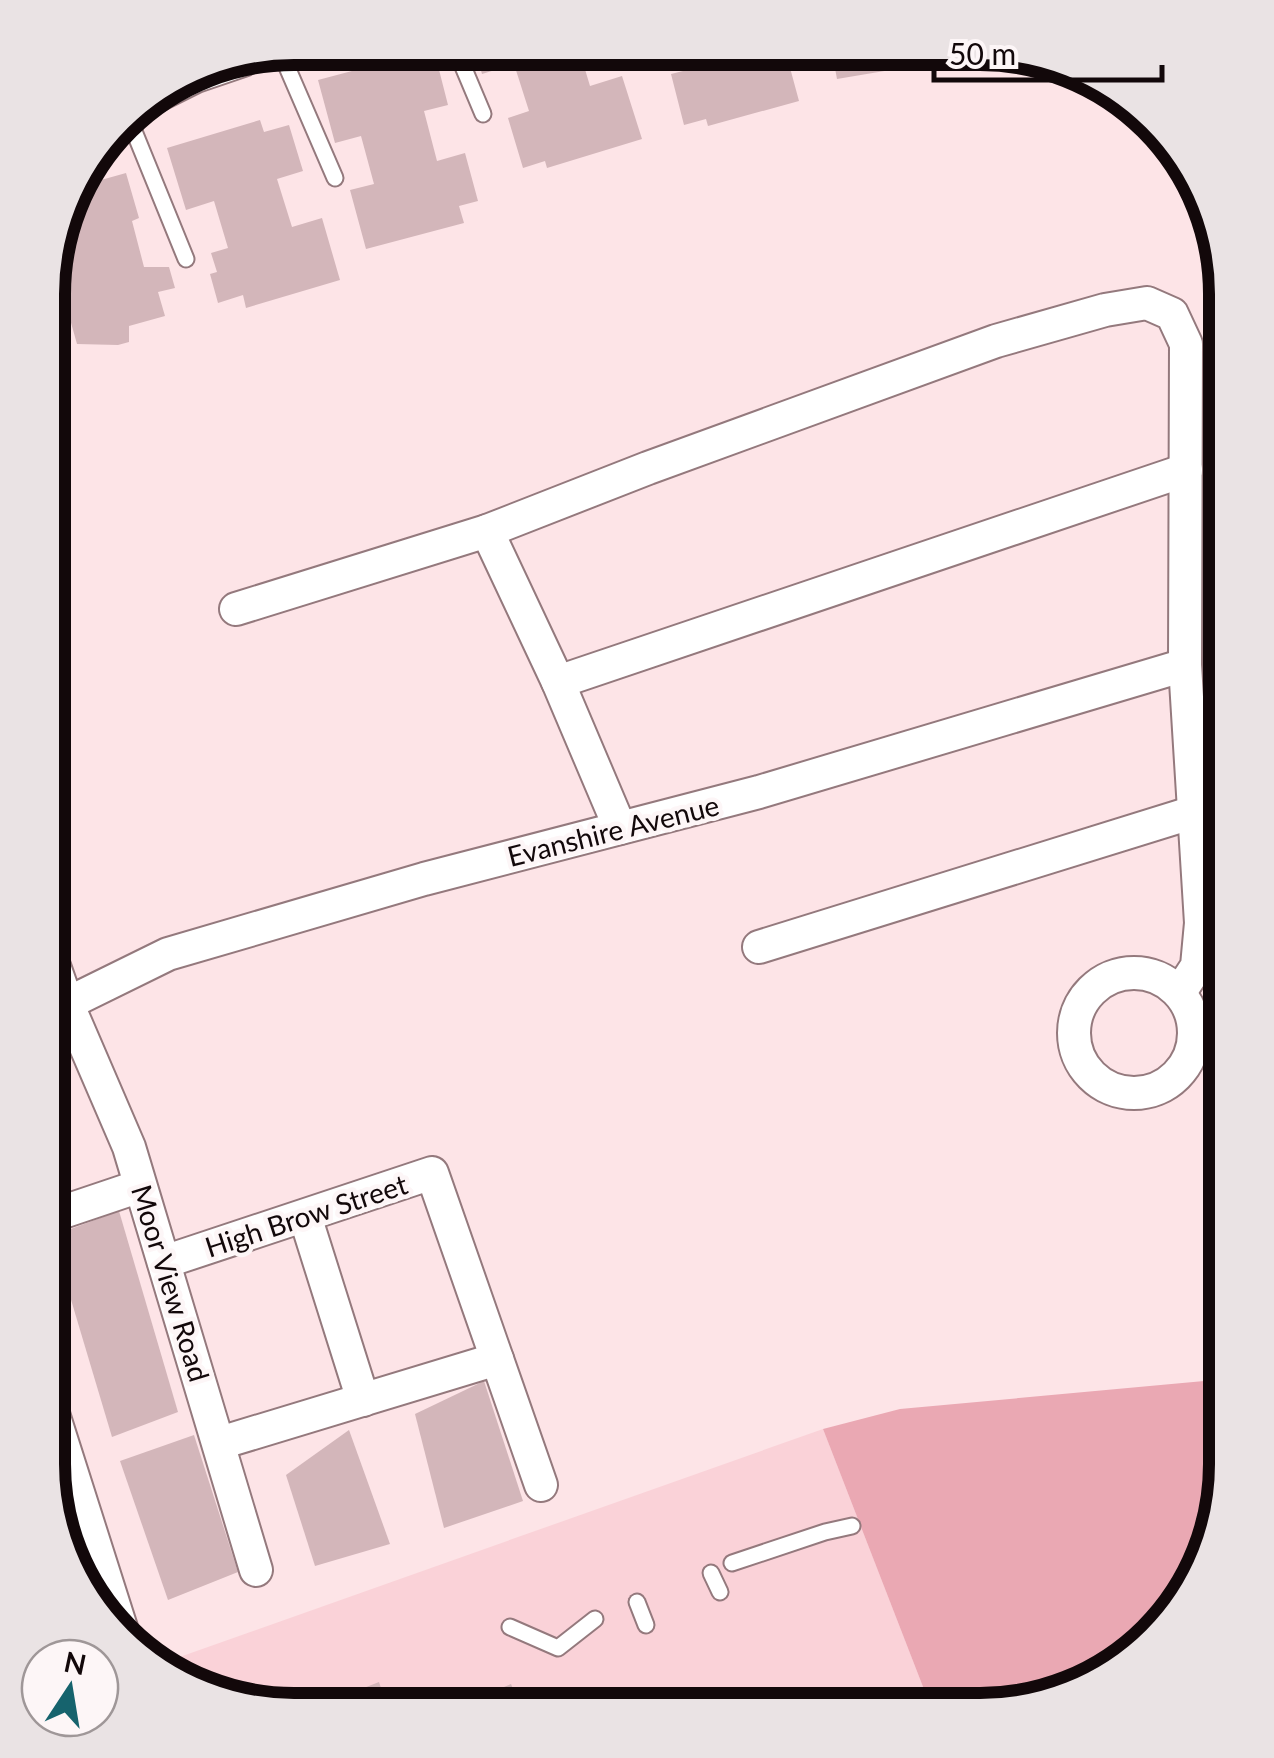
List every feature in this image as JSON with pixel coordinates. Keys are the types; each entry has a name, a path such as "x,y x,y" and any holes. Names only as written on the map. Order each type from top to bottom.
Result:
{"street":[{"path":"236,609 487,531 996,341 1105,310 1147,303 1172,314 1186,344 1185,665 1201,923 1197,966 1180,992"},
{"path":"558,682 1186,470"},
{"path":"487,531 558,682 620,828"},
{"name":"Evanshire Avenue","path":"65,1005 168,954 424,879 759,792 1185,665"},
{"path":"759,947 1194,812"},
{"name":"Moor View Road","path":"65,1022 128,1148 256,1570"},
{"name":"High Brow Street","path":"164,1262 432,1173 497,1359"},
{"path":"65,1211 140,1186"},
{"path":"305,1216 363,1400"},
{"path":"220,1444 497,1359 540,1485"},
{"path":"65,1451 114,1605"}],"lane":[{"path":"462,65 483,114"},
{"path":"286,66 335,178"},
{"path":"134,131 186,260"},
{"path":"732,1563 852,1526"},
{"path":"711,1573 720,1592"},
{"path":"637,1602 646,1625"},
{"path":"510,1627 558,1648 595,1619"}],"shaded area":[{"path":"1209,1381 1209,1479 1205,1509 1197,1538 1170,1591 1131,1636 1068,1676 1010,1691 925,1693 823,1429 900,1409"},
{"path":"823,1429 925,1693 294,1693 235,1685 206,1676 174,1659"}],"building":[{"path":"375,65 438,65 448,105 424,111 437,161 465,153 478,201 459,206 464,223 366,249 350,190 374,184 361,136 335,143 318,80"},
{"path":"479,65 511,65 482,74"},
{"path":"514,65 584,65 590,86 622,76 642,139 547,168 545,161 523,168 508,118 529,111"},
{"path":"690,65 789,65 799,101 708,126 706,119 684,125 671,74 691,69"},
{"path":"834,65 920,65 837,79"},
{"path":"260,120 264,132 289,125 303,171 277,179 292,227 322,218 340,280 246,308 243,295 218,303 210,274 217,272 211,253 228,248 214,201 186,210 167,148"},
{"path":"126,173 139,218 132,221 144,267 169,267 175,288 158,292 165,316 129,326 129,342 77,344 66,305 69,249 82,206 99,175 101,180"},
{"path":"119,1211 178,1412 112,1437 65,1280 65,1231"},
{"path":"484,1381 523,1501 444,1528 415,1414"},
{"path":"349,1430 390,1544 315,1566 286,1475"},
{"path":"194,1435 238,1572 168,1600 120,1461"},
{"path":"379,1682 383,1693 351,1693"},
{"path":"511,1684 515,1693 489,1693"}]}
